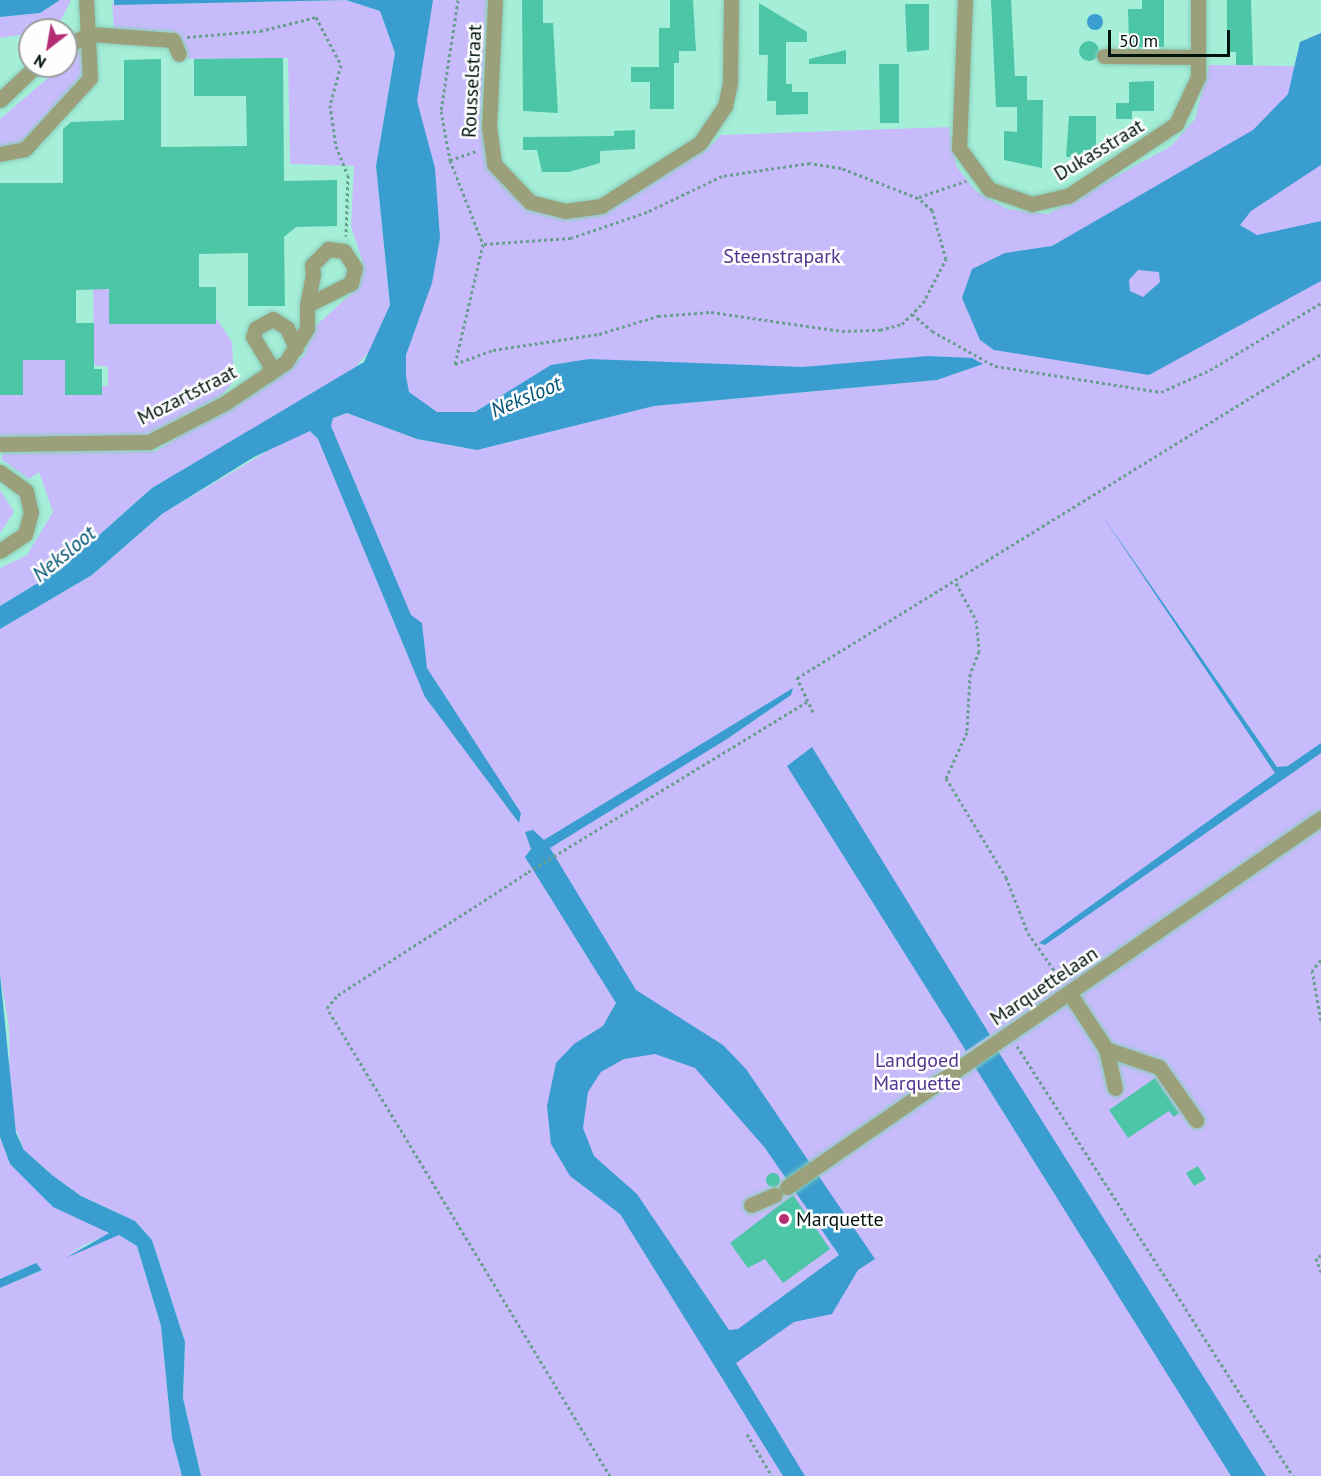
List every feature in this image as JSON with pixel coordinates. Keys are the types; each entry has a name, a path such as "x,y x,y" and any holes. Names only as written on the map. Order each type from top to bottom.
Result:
{"street":[{"name":"Rousselstraat","path":"495,0 489,147 512,188 530,202 565,211 601,206 683,156 700,143 725,106 730,83 731,0"},
{"path":"965,0 958,137 976,178"},
{"name":"Dukasstraat","path":"976,178 1010,200 1032,204 1068,196 1169,132 1194,91 1198,57 1198,0"},
{"path":"0,154 25,149 82,92 93,64 86,6"},
{"path":"78,40 90,34 176,47"},
{"path":"1104,56 1198,57"},
{"path":"0,100 23,78"},
{"name":"Mozartstraat","path":"0,444 150,441 268,375 296,348 307,328 312,264 328,249 344,252"},
{"path":"307,305 351,283 355,268 344,252"},
{"path":"268,375 270,365 254,338 256,328 273,319 287,328 296,348"},
{"path":"0,472 26,491 31,512 25,534 0,551"},
{"name":"Marquettelaan","path":"751,1205 784,1189 1070,994 1321,818"},
{"path":"1070,994 1106,1049 1115,1088"},
{"path":"1106,1049 1159,1067 1196,1119"}],"path":[{"path":"458,0 441,84 450,160 483,243 455,364 493,350 599,334 658,316 711,312 863,332 902,324 933,288 946,259 932,210 918,198 841,168 774,165 722,176 647,212 571,238 483,243"},
{"path":"176,47 260,31 316,17 341,65 330,105 336,146 348,175 344,252"},
{"path":"450,160 489,147"},
{"path":"918,198 976,178"},
{"path":"912,314 932,331 995,366 1161,392 1210,370 1320,305"},
{"path":"813,712 797,678 1321,354"},
{"path":"955,582 976,620 979,651 970,674 967,732 946,778 1006,877 1028,933 1070,994"},
{"path":"610,1476 327,1008 338,995 564,849 807,702"},
{"path":"1321,960 1312,970 1321,1021"},
{"path":"1010,1034 1293,1476"},
{"path":"1321,1255 1317,1258 1321,1272"},
{"path":"747,1434 772,1476"}],"green space":[{"path":"60,0 71,0 62,18 18,18 18,35 0,38 0,17 40,13"},
{"path":"112,0 114,5 346,0 380,11 395,53 376,166 390,305 376,344 351,372 152,488 61,569 0,606 0,568 27,555 53,512 39,472 29,479 1,459 3,453 156,451 304,356 312,329 353,292 364,266 351,226 354,166 290,164 288,58 188,59 184,43 171,31 114,30"},
{"path":"403,0 487,0 481,123 487,163 505,188 532,209 574,217 608,206 707,149 721,135 949,127 957,167 976,191 1007,209 1048,214 1171,146 1195,119 1209,65 1296,66 1300,42 1321,33 1321,1476 201,1476 183,1398 185,1342 152,1240 135,1221 81,1196 52,1175 24,1150 10,1114 9,1027 0,974 0,629 92,575 162,514 296,434 310,431 318,438 333,418 347,413 417,439 477,450 654,406 937,380 982,364 886,375 593,387 484,433 429,426 373,393 395,330 405,179"},
{"path":"82,49 86,71 24,142 0,149 0,119 48,78 78,78 78,52"},
{"path":"93,248 199,320 217,319 232,342 234,381 222,395 143,437 0,436 0,393 18,354 70,353 87,385 108,386 108,367 94,365"},
{"path":"0,490 14,512 0,533"},
{"path":"0,1137 10,1164 109,1234 67,1253 119,1235 137,1246 161,1326 172,1438 182,1476 0,1476 0,1288 42,1270 36,1263 0,1279"}],"water":[{"path":"0,0 60,0 40,13 0,17"},
{"path":"114,0 346,0 114,5"},
{"name":"Neksloot","path":"346,0 433,0 417,101 435,168 440,238 432,283 406,355 406,376 409,392 437,412 475,412 551,365 589,359 803,367 928,356 972,358 983,364 937,380 654,406 477,450 417,439 347,413 333,418 331,426 411,615 422,623 427,668 521,813 519,823 425,697 318,439 310,431 254,457 162,514 92,575 0,629 0,606 61,569 152,488 364,362 390,305 376,166 395,53 380,11"},
{"path":"1092,14 1098,14 1103,22 1101,28 1092,30 1087,25 1087,19"},
{"path":"1321,33 1321,165 1251,211 1240,225 1257,235 1321,221 1321,281 1149,375 994,350 980,340 962,298 972,269 1005,253 1052,246 1253,130 1288,94 1300,42","holes":["1138,270 1159,272 1160,282 1143,297 1130,291 1129,280"]},
{"path":"1100,512 1277,767 1288,766 1321,743 1321,753 1045,945 1039,943 1275,773"},
{"path":"793,688 791,695 727,739 550,848 636,990 723,1045 746,1069 875,1259 858,1270 832,1314 794,1322 736,1363 805,1476 783,1476 620,1214 570,1176 551,1144 547,1106 556,1063 574,1044 603,1026 616,1003 525,857 531,849 525,832 533,830 544,840","holes":["655,1054 695,1068 765,1148 839,1255 738,1329 729,1330 637,1194 594,1156 583,1128 588,1092 601,1072 624,1059"]},
{"path":"812,747 990,1035 966,1051 787,766"},
{"path":"0,974 16,1133 24,1150 52,1175 81,1196 135,1221 152,1240 185,1342 183,1398 201,1476 182,1476 172,1438 161,1326 137,1246 119,1235 66,1258 109,1233 53,1207 10,1164 0,1137"},
{"path":"998,1051 1266,1476 1231,1476 975,1067"},
{"path":"36,1263 42,1270 0,1288 0,1279"}],"building":[{"path":"522,0 543,0 543,23 553,23 558,113 523,111"},
{"path":"670,0 693,0 696,51 679,51 679,63 674,63 674,109 650,109 650,82 631,82 631,67 659,67 659,28 670,28"},
{"path":"991,0 1011,0 1015,76 1027,76 1027,100 1043,100 1042,168 1004,160 1004,131 1017,132 1017,107 996,107"},
{"path":"1142,0 1164,0 1164,47 1129,47 1128,9 1142,9"},
{"path":"1227,0 1251,0 1253,65 1236,65 1236,52 1227,52"},
{"path":"759,3 807,32 807,42 786,42 786,84 792,84 792,92 808,92 808,114 776,115 776,101 767,101 768,55 759,55"},
{"path":"905,4 929,4 929,50 907,52"},
{"path":"1089,41 1096,44 1099,51 1096,58 1089,61 1082,58 1079,51 1082,44"},
{"path":"846,50 846,64 809,64 809,59"},
{"path":"283,58 284,181 337,180 337,226 296,227 284,237 285,306 248,306 248,253 199,254 199,287 216,287 216,324 109,324 109,289 76,290 76,323 94,323 94,369 102,369 102,395 65,395 65,360 23,360 23,395 0,395 0,183 63,183 63,129 71,122 124,120 124,60 161,59 161,147 247,146 246,96 194,96 194,59"},
{"path":"879,64 899,64 899,123 880,123"},
{"path":"1154,81 1154,111 1132,111 1132,119 1116,119 1116,103 1129,103 1129,82"},
{"path":"1069,116 1096,116 1096,150 1083,150 1083,157 1066,157"},
{"path":"635,130 635,149 600,151 600,163 569,172 542,172 537,150 523,150 523,137 614,136 614,131"},
{"path":"1155,1078 1179,1113 1174,1117 1169,1111 1128,1138 1109,1110"},
{"path":"1198,1166 1206,1179 1194,1186 1186,1173"},
{"path":"773,1173 778,1175 780,1180 778,1185 773,1187 768,1185 766,1180 768,1175"},
{"name":"Marquette","path":"793,1195 830,1249 783,1283 765,1259 748,1268 730,1243"}],"place":[{"name":"Marquette","path":"784,1219"}],"park label":[{"name":"Steenstrapark","path":"782,256"},
{"name":"Landgoed Marquette","path":"917,1072"}]}
